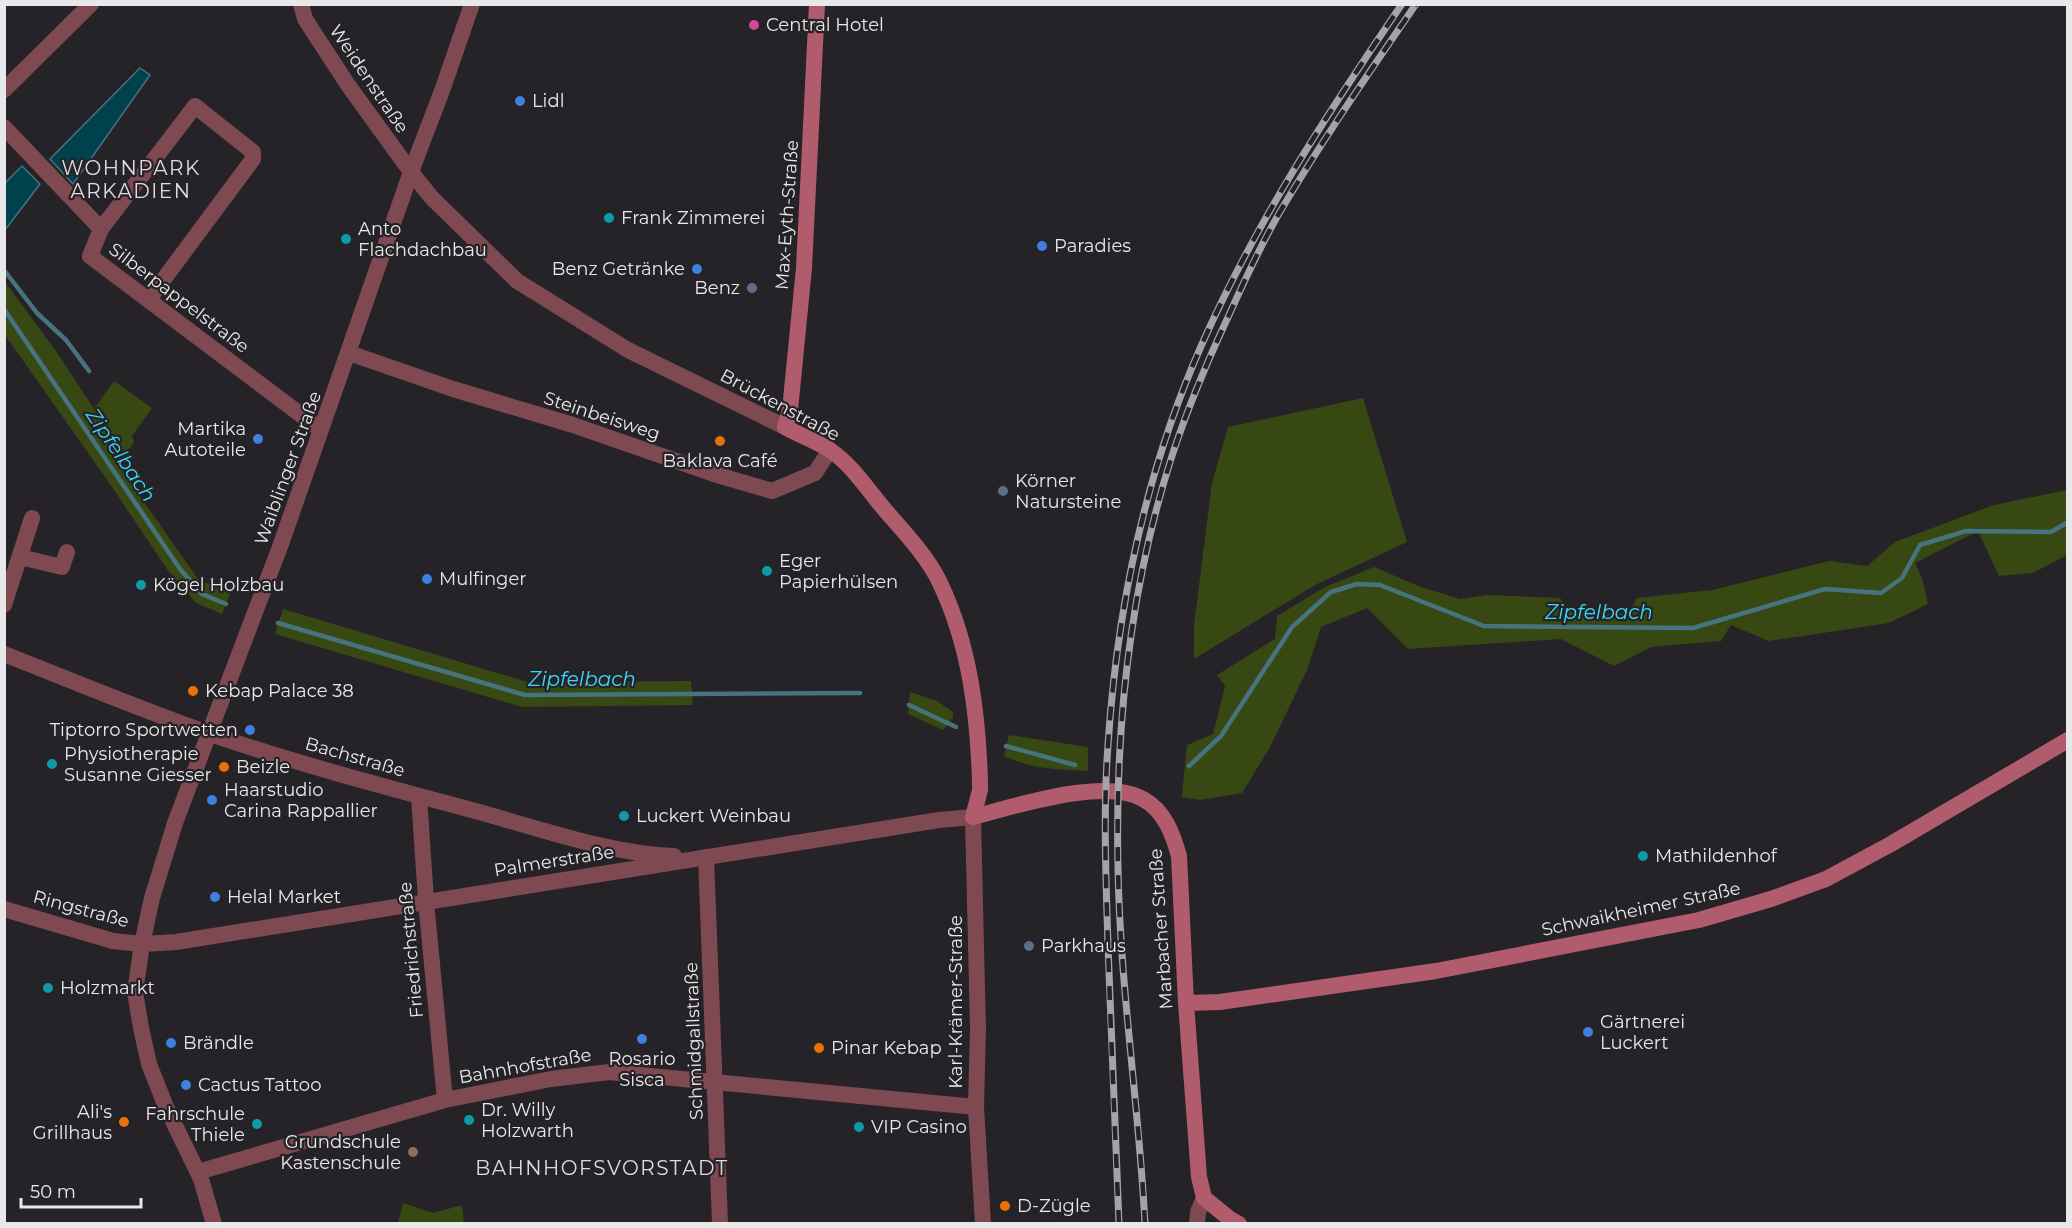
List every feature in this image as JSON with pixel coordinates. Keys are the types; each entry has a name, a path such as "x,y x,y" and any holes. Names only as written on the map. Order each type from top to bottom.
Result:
{"main road":[{"name":"Max-Eyth-Straße","path":"785,427 790,410 804,268 818,4"},
{"name":"Brückenstraße","path":"785,427 830,450 846,465 914,544 939,582 956,623 970,671 976,715 980,790 973,817"},
{"name":"Schwaikheimer Straße","path":"1186,1003 1220,1002 1436,971 1699,920 1764,901 1826,879 1891,844 2067,740"},
{"name":"Marbacher Straße","path":"973,817 1037,802 1101,791 1130,794 1144,800 1165,820 1173,834 1179,856 1186,1003 1199,1177 1204,1198"},
{"path":"1204,1198 1239,1224"}],"street":[{"path":"4,90 91,4"},
{"name":"Weidenstraße","path":"286,4 303,12 348,85 411,172"},
{"name":"Waiblinger Straße","path":"142,944 152,898 175,823 281,544 472,4"},
{"path":"101,229 195,106 253,152 253,159 149,299"},
{"name":"Silberpappelstraße","path":"4,127 101,229 90,256 321,430"},
{"name":"Brückenstraße","path":"411,172 432,198 517,281 628,350 785,427"},
{"name":"Steinbeisweg","path":"349,352 453,389 573,425 714,474 772,491 815,473 830,450"},
{"path":"4,605 32,518"},
{"path":"20,557 62,567 67,552"},
{"name":"Bachstraße","path":"4,654 210,734 419,796 630,851 664,856 706,857"},
{"name":"Friedrichstraße","path":"419,796 426,901 445,1100"},
{"name":"Palmerstraße","path":"142,944 176,942 939,820 973,817"},
{"name":"Karl-Krämer-Straße","path":"973,817 978,1029 976,1107 983,1224"},
{"name":"Schmidgallstraße","path":"706,857 720,1224"},
{"name":"Ringstraße","path":"4,909 112,942 142,944 135,992 145,1046 166,1107 198,1172 214,1224"},
{"name":"Bahnhofstraße","path":"198,1172 445,1100 551,1079 609,1072 976,1107"},
{"path":"1197,1224 1198,1212 1204,1198"}],"green space":[{"path":"5,282 56,351 94,409 114,381 152,408 132,436 134,442 118,465 198,579 230,594 222,614 196,603 169,572 5,335"},
{"path":"1363,398 1407,542 1315,585 1194,659 1194,625 1212,483 1228,427"},
{"path":"2067,490 2067,555 2033,573 1999,576 1978,531 1915,563 1922,578 1928,604 1889,623 1769,641 1731,625 1721,641 1651,647 1614,666 1561,639 1408,649 1367,608 1321,627 1307,670 1270,747 1242,793 1200,800 1182,797 1187,745 1213,734 1225,686 1217,675 1275,639 1277,616 1325,587 1374,567 1421,587 1460,599 1488,595 1560,598 1574,615 1629,613 1637,598 1712,590 1829,561 1867,566 1895,542 1994,505"},
{"path":"283,609 528,682 691,681 693,705 522,707 275,634"},
{"path":"910,692 937,701 953,712 953,718 943,730 908,714"},
{"path":"1009,735 1088,747 1088,771 1035,766 1004,756"},
{"path":"403,1203 433,1213 462,1205 464,1223 398,1223"}],"water":[{"path":"140,68 150,75 73,184 50,159"},
{"path":"22,166 40,184 5,230 5,183"}],"waterway":[{"path":"4,270 37,313 66,340 89,371"},
{"name":"Zipfelbach","path":"4,309 180,569 202,594 226,604"},
{"name":"Zipfelbach","path":"1189,766 1221,736 1292,627 1331,592 1357,584 1380,585 1484,626 1693,628 1825,589 1881,593 1902,578 1920,545 1966,531 2051,532 2068,522"},
{"name":"Zipfelbach","path":"278,623 525,695 860,693"},
{"name":"Zipfelbach","path":"909,705 956,727"},
{"name":"Zipfelbach","path":"1006,746 1075,765"}],"railway":[{"path":"1119,1224 1108,946 1106,795 1112,694 1137,540 1150,490 1182,392 1223,299 1245,255 1294,170 1402,4"},
{"path":"1145,1224 1122,957 1118,868 1122,713 1135,610 1145,559 1171,459 1184,422 1213,350 1255,259 1276,218 1348,103 1416,4"}],"place":[{"name":"Central Hotel","path":"754,25"},
{"name":"Lidl","path":"520,101"},
{"name":"Frank Zimmerei","path":"609,218"},
{"name":"Anto Flachdachbau","path":"346,239"},
{"name":"Paradies","path":"1042,246"},
{"name":"Benz Getränke","path":"697,269"},
{"name":"Benz","path":"752,288"},
{"name":"Martika Autoteile","path":"258,439"},
{"name":"Baklava Café","path":"720,441"},
{"name":"Körner Natursteine","path":"1003,491"},
{"name":"Eger Papierhülsen","path":"767,571"},
{"name":"Mulfinger","path":"427,579"},
{"name":"Kögel Holzbau","path":"141,585"},
{"name":"Kebap Palace 38","path":"193,691"},
{"name":"Tiptorro Sportwetten","path":"250,730"},
{"name":"Physiotherapie Susanne Giesser","path":"52,764"},
{"name":"Beizle","path":"224,767"},
{"name":"Haarstudio Carina Rappallier","path":"212,800"},
{"name":"Luckert Weinbau","path":"624,816"},
{"name":"Mathildenhof","path":"1643,856"},
{"name":"Helal Market","path":"215,897"},
{"name":"Parkhaus","path":"1029,946"},
{"name":"Holzmarkt","path":"48,988"},
{"name":"Gärtnerei Luckert","path":"1588,1032"},
{"name":"Rosario Sisca","path":"642,1039"},
{"name":"Brändle","path":"171,1043"},
{"name":"Pinar Kebap","path":"819,1048"},
{"name":"Cactus Tattoo","path":"186,1085"},
{"name":"Dr. Willy Holzwarth","path":"469,1120"},
{"name":"Ali's Grillhaus","path":"124,1122"},
{"name":"Fahrschule Thiele","path":"257,1124"},
{"name":"VIP Casino","path":"859,1127"},
{"name":"Grundschule Kastenschule","path":"413,1152"},
{"name":"D-Zügle","path":"1005,1206"}],"district":[{"name":"WOHNPARK ARKADIEN","path":"131,180"},
{"name":"BAHNHOFSVORSTADT","path":"602,1168"}]}
